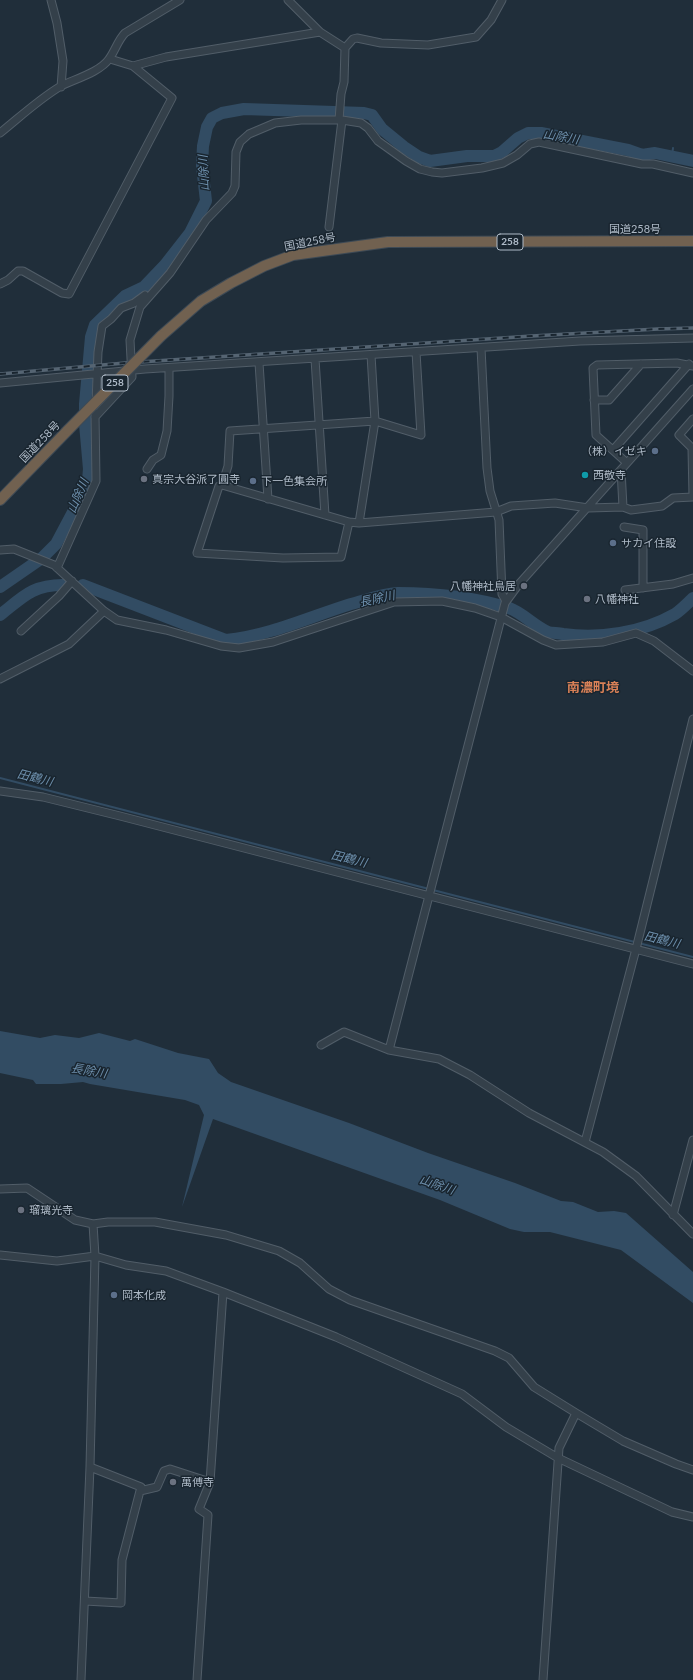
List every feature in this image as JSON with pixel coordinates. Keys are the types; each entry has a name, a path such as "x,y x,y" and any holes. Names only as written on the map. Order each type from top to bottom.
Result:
{"highway":[{"name":"国道258号","path":"0,500 161,336 201,301 231,282 264,266 293,255 388,242 693,241"}],"street":[{"path":"51,0 57,23 63,61 60,87"},
{"path":"0,134 33,106 60,87 101,66 110,59 121,37 125,33 180,0"},
{"path":"288,0 320,32 346,48"},
{"path":"329,227 340,120 340,106 344,82 346,48 353,39 357,38 381,43 428,45 476,38 491,20 502,0"},
{"path":"133,66 166,57 320,32"},
{"path":"0,284 8,280 18,271 23,271 62,293 69,294 172,98 133,66 110,59"},
{"path":"95,417 132,377 130,340 135,320 144,302 170,273 206,220 232,193 235,186 236,152 240,142 249,134 275,123 301,120 340,120 361,124 368,128 378,141 406,161 432,172 462,170 502,163 517,155 530,144 539,142 642,164 653,164 693,173"},
{"path":"55,567 96,481 95,374 102,326 121,308 140,299 154,287 157,287"},
{"path":"0,383 131,370 259,363 580,341 693,338"},
{"path":"481,348 487,468 490,491 499,520 502,594 506,602"},
{"path":"349,522 341,557 283,558 197,553 212,504 219,486 222,485 228,466 230,432 374,421 421,435 416,352"},
{"path":"359,523 374,421 370,355"},
{"path":"315,359 325,515"},
{"path":"259,363 268,499"},
{"path":"594,400 609,400 641,364"},
{"path":"627,463 596,435 593,368 597,365 691,365"},
{"path":"613,450 691,365"},
{"path":"147,469 153,460 161,455 167,431 169,368"},
{"path":"389,1050 506,602 519,584 693,389"},
{"path":"222,485 349,522 359,523 496,512 511,506 555,503 588,508 623,507 631,510 662,506 673,498 693,497 692,448 679,435 693,419"},
{"path":"621,470 623,507"},
{"path":"624,527 643,530 643,588"},
{"path":"0,550 14,549 55,567 104,611 117,620 166,630 221,646 239,648 273,642 394,602 442,601 502,615 544,640 556,645 603,642 636,633 654,641 693,671"},
{"path":"626,590 673,584 693,578"},
{"path":"21,631 59,596 72,581"},
{"path":"0,679 69,644 104,611"},
{"path":"585,1142 637,945 693,719"},
{"path":"2,791 43,797 431,892 637,945 693,964"},
{"path":"321,1045 344,1032 389,1050 439,1059 470,1075 529,1113 603,1152 636,1176 693,1234"},
{"path":"673,1215 693,1140"},
{"path":"0,1189 27,1188 75,1220 93,1224 108,1222 155,1222 226,1235 279,1250 300,1263 329,1289 350,1300 495,1351 509,1358 534,1387 576,1414 624,1441 693,1470"},
{"path":"81,1680 90,1467 95,1256 93,1224"},
{"path":"0,1254 57,1261 95,1256 126,1265 166,1271 223,1292 336,1337 462,1394 506,1427 558,1458 672,1512 693,1517"},
{"path":"197,1680 208,1515 199,1509 210,1482 223,1292"},
{"path":"543,1680 559,1448 576,1414"},
{"path":"85,1600 121,1603 122,1560 141,1487 90,1467"},
{"path":"140,1491 157,1487 164,1471 170,1469 210,1482"}],"water":[{"path":"0,1031 40,1038 55,1035 79,1038 99,1033 130,1041 135,1039 178,1053 209,1059 218,1073 231,1082 349,1123 561,1201 573,1202 598,1212 614,1211 626,1213 693,1272 693,1303 621,1250 550,1232 524,1232 510,1229 440,1200 213,1119 182,1207 204,1115 199,1105 185,1100 83,1082 36,1084 33,1080 0,1073"}],"waterway":[{"name":"山除川","path":"0,587 42,558 56,544 82,495 88,480 89,469 85,424 85,404 91,337 95,325 125,296 144,287 165,265 190,233 206,201 202,166 203,146 207,127 212,118 222,113 244,109 364,113 372,115 382,129 404,147 419,157 430,161 467,156 494,156 502,152 518,138 528,133 541,133 628,150 642,155 655,153 693,161"},
{"path":"672,156 673,148"},
{"name":"長除川","path":"0,615 28,593 43,587 63,585"},
{"name":"長除川","path":"83,585 226,640 258,635 351,604 398,593 440,595 482,601 514,610 548,632 591,636 620,633 649,626 675,614 693,598"},
{"name":"田鶴川","path":"0,778 429,889"},
{"name":"田鶴川","path":"433,890 693,957"}],"railway":[{"path":"0,374 125,363 532,336 693,328"}],"place":[{"name":"（株）イゼキ","path":"655,451"},
{"name":"西敬寺","path":"585,475"},
{"name":"真宗大谷派了圓寺","path":"144,479"},
{"name":"下一色集会所","path":"253,481"},
{"name":"サカイ住設","path":"613,543"},
{"name":"八幡神社鳥居","path":"524,586"},
{"name":"八幡神社","path":"587,599"},
{"name":"瑠璃光寺","path":"21,1210"},
{"name":"岡本化成","path":"114,1295"},
{"name":"萬傅寺","path":"173,1482"}],"district":[{"name":"南濃町境","path":"593,688"}]}
